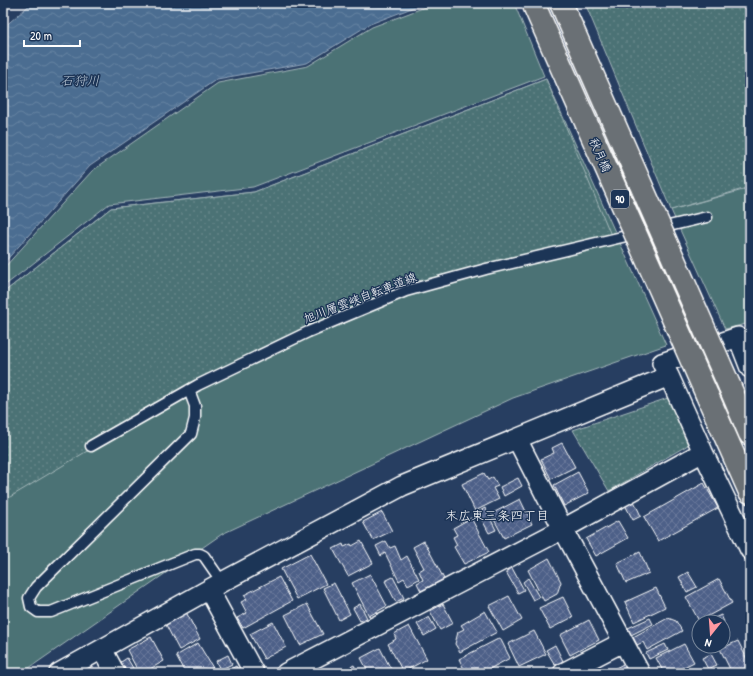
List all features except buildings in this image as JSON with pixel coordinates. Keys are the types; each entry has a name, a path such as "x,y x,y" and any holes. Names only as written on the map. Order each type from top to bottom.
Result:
{"main road":[{"name":"秋月橋","path":"533,3 750,492"},
{"name":"90","path":"561,3 750,434"}],"street":[{"path":"750,368 738,337 662,363 750,550"},
{"path":"59,673 216,586 402,486 669,376"},
{"path":"517,439 640,673"},
{"path":"286,673 563,529 703,452"},
{"path":"216,586 254,673"},
{"path":"563,673 623,642"},
{"path":"102,649 115,673"}],"lane":[{"name":"旭川層雲峡自転車道線","path":"91,446 198,384 308,332 406,291 486,269 707,217"},
{"path":"189,390 195,406 195,418 191,434 36,587 29,598 31,607 38,612 51,612 195,554 204,556 216,586"}],"green space":[{"path":"436,3 514,3 544,76 253,187 109,204 3,287 3,269 92,171 218,83 308,66 372,27"},
{"path":"585,3 750,3 750,187 671,210"},
{"path":"546,79 666,345 513,398 222,534 22,673 3,673 3,293 111,208 254,192"},
{"path":"546,79 613,240 406,291 198,385 3,502 3,293 111,208 254,192"},
{"path":"750,188 750,323 725,329 671,210"},
{"path":"668,398 688,445 609,491 573,430"}],"water":[{"name":"石狩川","path":"32,3 425,3 370,24 307,63 217,79 90,166 3,264 3,28"}],"district":[{"name":"末広東三条四丁目","path":"497,515"}]}
